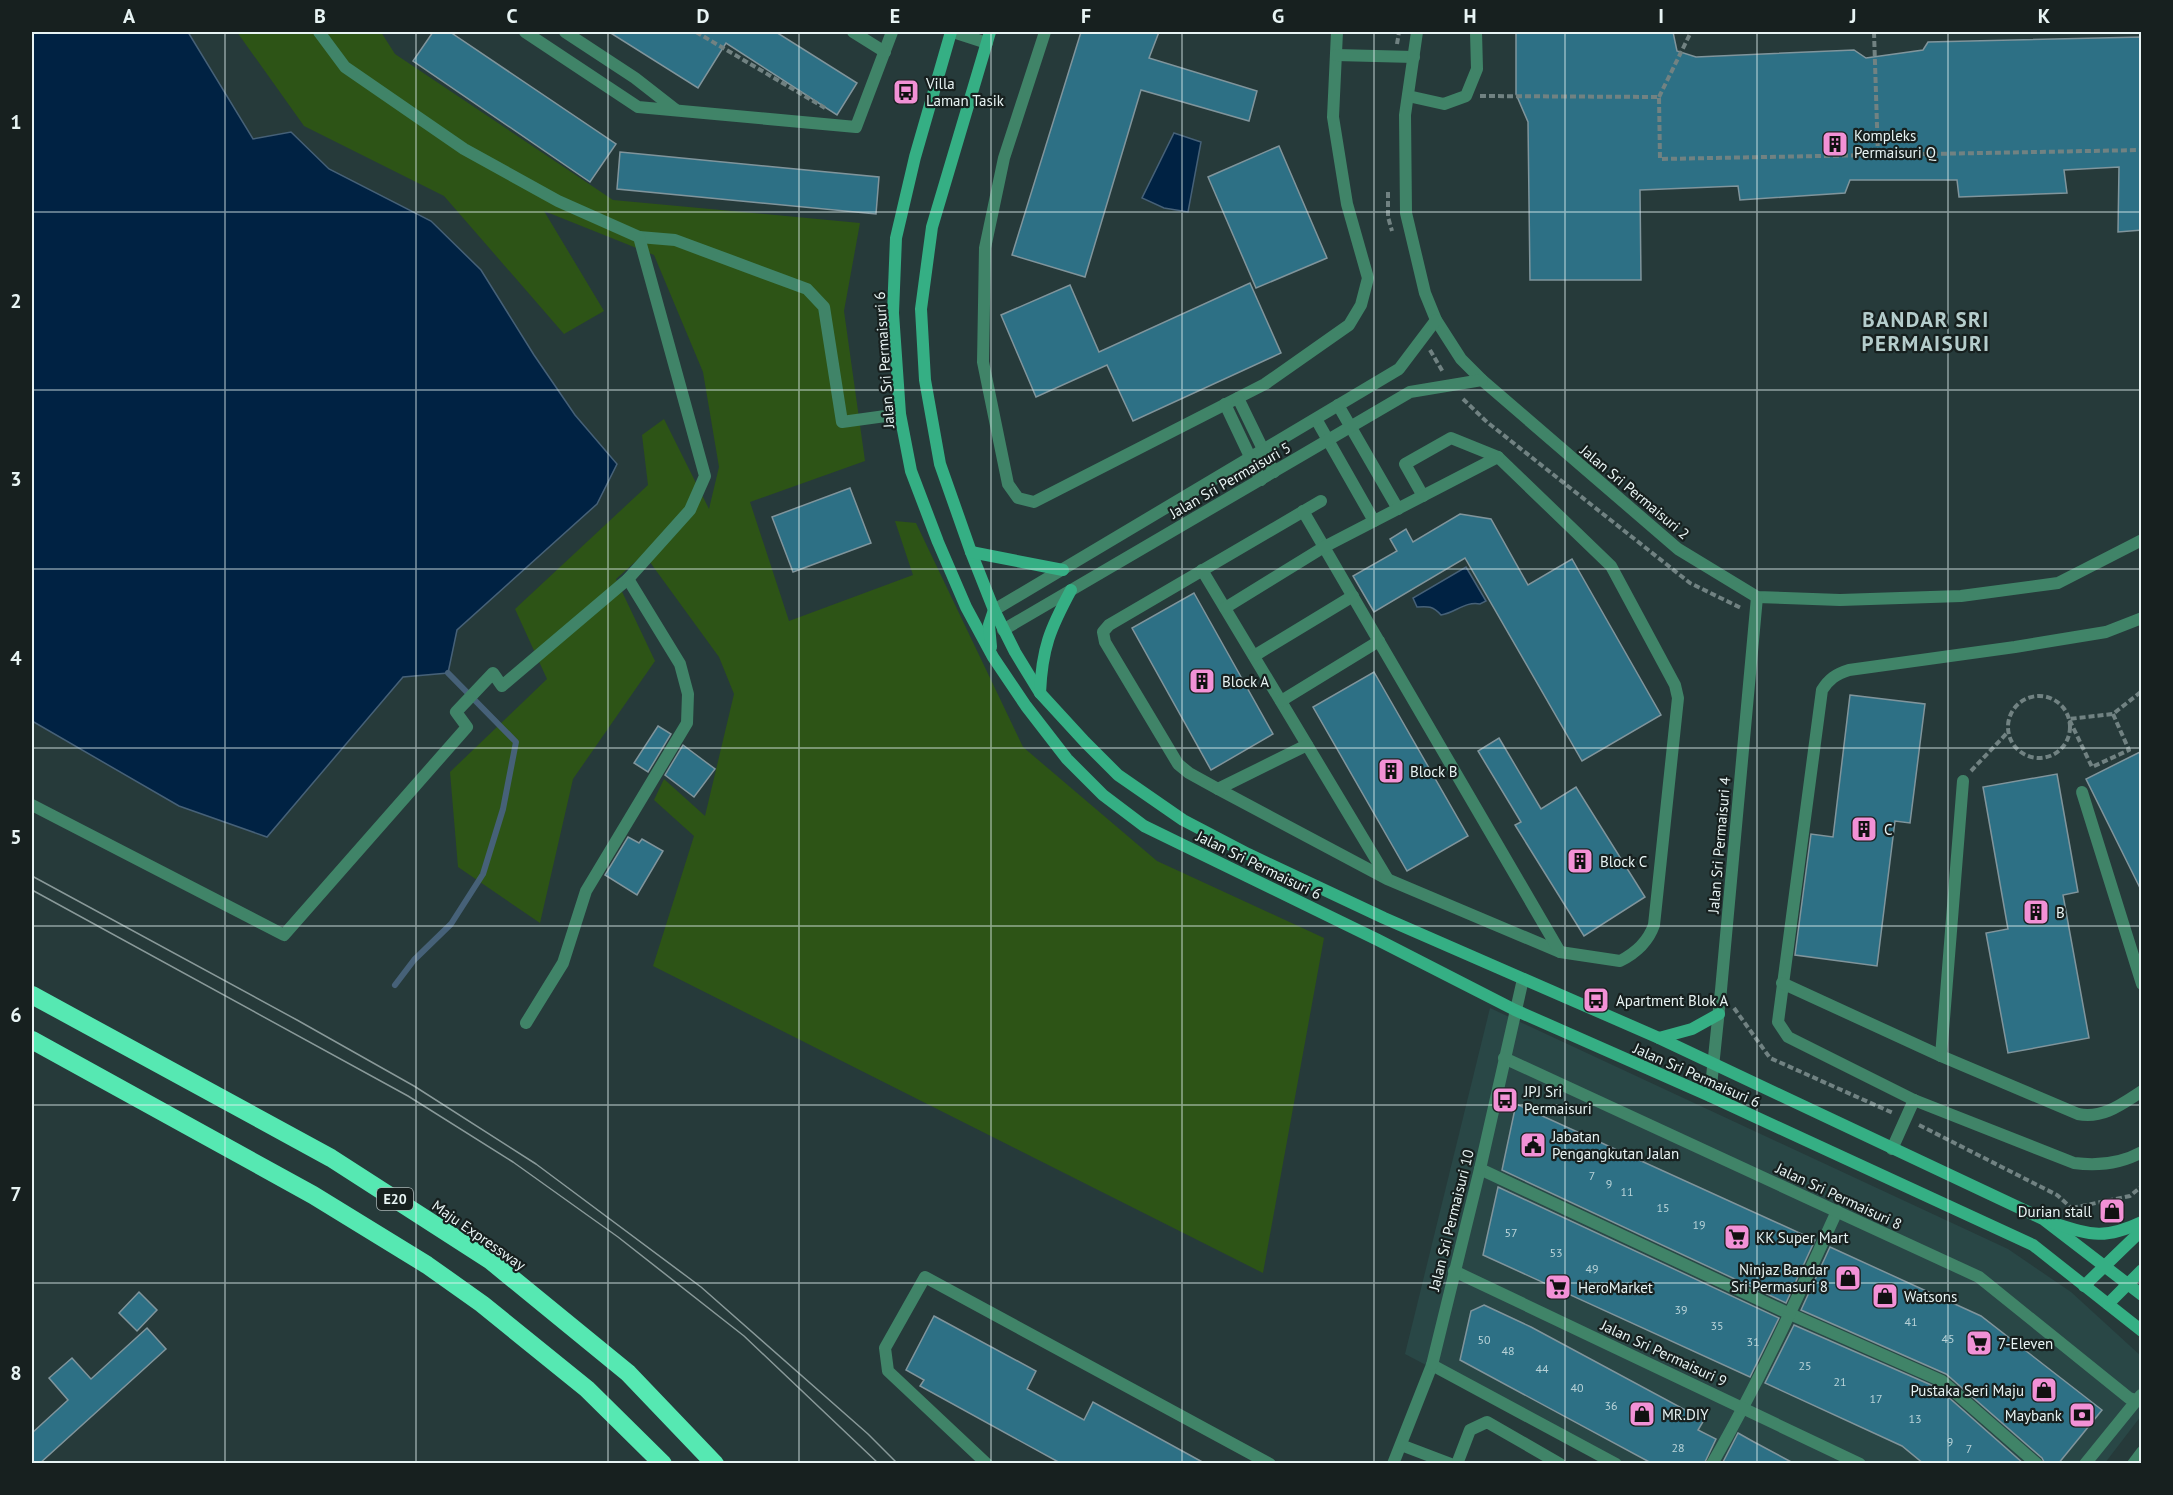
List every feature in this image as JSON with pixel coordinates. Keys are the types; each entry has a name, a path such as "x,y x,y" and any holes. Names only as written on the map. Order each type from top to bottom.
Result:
{"highway":[{"name":"Maju Expressway","path":"32,995 331,1158 491,1261 628,1373 715,1464"},
{"name":"E20","path":"32,1040 313,1195 427,1265 482,1304 586,1389 663,1464"}],"street":[{"path":"319,32 345,68 464,149 558,201 639,237 675,240 807,289 824,307 842,422 900,414"},
{"path":"525,32 638,107 856,127 892,32"},
{"path":"565,32 635,78 676,110"},
{"path":"853,32 885,52"},
{"path":"952,32 988,37"},
{"name":"Jalan Sri Permaisuri 6","path":"952,32 915,157 896,238 893,313 900,414 911,471 966,607 993,657 1026,706 1067,759 1103,795 1143,826 1378,939 1515,1010 1710,1096 2033,1245 2142,1331"},
{"path":"1045,32 1004,158 985,248 983,362 1008,484 1018,498 1034,502 1265,384 1349,325 1361,305 1368,278 1347,204 1333,117 1337,32"},
{"name":"Jalan Sri Permaisuri 2","path":"1417,32 1405,115 1406,213 1425,293 1436,320 1461,359 1482,380 1678,549 1757,597 1840,600 1961,597 2058,583 2142,540"},
{"path":"1408,96 1444,104 1466,96 1477,69 1476,32"},
{"name":"Jalan Sri Permaisuri 6","path":"988,37 932,227 921,309 925,380 940,464 971,552 1003,630 1040,693 1118,775 1183,820 1248,854 1384,918 1659,1038 1712,1065 2043,1219 2142,1295"},
{"path":"1336,55 1414,57"},
{"path":"32,805 284,935 467,727 456,712 493,673 502,686 628,579 690,510 705,476 639,237"},
{"name":"Jalan Sri Permaisuri 5","path":"994,610 1399,369 1436,320"},
{"name":"Jalan Sri Permaisuri 5","path":"1003,630 1410,392 1482,380"},
{"path":"1238,398 1274,472"},
{"path":"1225,404 1260,480"},
{"path":"1338,405 1398,509"},
{"path":"1316,419 1374,521"},
{"path":"1321,501 1109,625 1103,632 1105,642 1178,764 1189,773 1218,789 1387,879 1560,952 1620,961 1646,941 1654,925 1678,698 1675,685 1611,566 1498,457 1451,438 1405,464 1423,496"},
{"path":"1225,608 1324,547 1498,457"},
{"path":"1304,511 1560,952"},
{"path":"971,552 1063,570"},
{"path":"1202,570 1387,879"},
{"path":"526,1023 563,963 586,891 687,723 688,694 680,664 628,579"},
{"path":"1040,693 1042,662 1048,637 1071,590"},
{"path":"1254,656 1353,596"},
{"name":"Jalan Sri Permaisuri 4","path":"1710,1096 1757,597"},
{"path":"966,607 989,626 1003,630"},
{"path":"993,657 989,626 994,610"},
{"path":"2142,618 2106,632 1849,670 1838,673 1828,680 1822,690 1778,1022 1788,1037 1914,1100 2074,1163 2090,1165 2128,1160 2142,1152"},
{"path":"1281,702 1379,641"},
{"path":"1218,789 1308,745"},
{"path":"1941,1056 1963,781"},
{"path":"2082,792 2142,984"},
{"name":"Jalan Sri Permaisuri 10","path":"1393,1464 1432,1365 1480,1170 1523,979"},
{"path":"1782,983 1941,1056 2078,1114 2087,1116 2111,1111 2142,1091"},
{"path":"1659,1038 1692,1029 1719,1014"},
{"name":"Jalan Sri Permaisuri 8","path":"1504,1058 1979,1277 2129,1398 2139,1397"},
{"path":"1892,1149 1914,1100"},
{"path":"1480,1170 1790,1314 1942,1381 2037,1464"},
{"path":"1712,1464 1744,1408 1837,1211"},
{"path":"2043,1219 2089,1234 2121,1231 2142,1222"},
{"path":"2084,1286 2142,1230"},
{"path":"2108,1304 2142,1270"},
{"name":"Jalan Sri Permaisuri 9","path":"1454,1271 1860,1464"},
{"path":"987,1464 888,1371 885,1348 925,1277 1270,1464"},
{"path":"1432,1365 1616,1464"},
{"path":"2085,1464 2139,1397"},
{"path":"1457,1464 1470,1430 1487,1422 1560,1464"},
{"path":"1401,1445 1451,1464"},
{"path":"2133,1464 2142,1452"}],"path":[{"path":"696,32 826,109"},
{"path":"1395,57 1399,32"},
{"path":"1690,32 1659,97 1660,159 2142,150"},
{"path":"1874,32 1878,156"},
{"path":"1466,96 1659,97"},
{"path":"1388,182 1388,217 1394,239"},
{"path":"1423,338 1450,386 1487,422 1690,584 1755,615"},
{"path":"2069,719 2113,714 2142,691"},
{"path":"2069,719 2070,729 2063,748 2055,755 2045,758 2035,759 2025,756 2011,742 2007,732 2007,721 2011,711 2018,703 2038,695 2048,696 2065,709 2092,766 2129,750 2113,714"},
{"path":"1963,781 2007,732"},
{"path":"2071,1208 2130,1196 2142,1186"}],"shaded area":[{"path":"1490,1008 2008,1249 2071,1292 2141,1356 2141,1416 2105,1463 1612,1463 1405,1354"}],"green space":[{"path":"237,32 381,32 395,54 613,200 860,223 844,311 865,461 750,502 789,621 913,575 895,521 916,523 1023,747 1157,861 1324,938 1263,1273 653,966 694,836 654,800 664,779 705,816 734,694 719,657 644,554 616,579 655,661 573,779 540,923 458,867 450,772 547,679 515,609 648,485 642,435 664,419 709,509 719,467 703,372 654,255 544,211 604,311 564,334 444,196 304,126"}],"water":[{"path":"32,32 188,32 253,139 291,132 329,169 431,221 481,270 575,415 617,464 597,504 457,630 448,673 403,677 267,837 179,806 32,721"},
{"path":"1174,133 1201,142 1188,212 1164,208 1142,198"},
{"path":"1466,567 1486,601 1441,615 1430,607 1417,607 1413,598"}],"building":[{"path":"433,32 450,32 616,144 590,182 413,61"},
{"path":"609,32 776,32 857,83 837,115 726,43 698,88"},
{"path":"1081,32 1159,32 1149,58 1257,91 1249,121 1141,90 1085,277 1012,255"},
{"name":"Kompleks Permaisuri Q","path":"1516,32 1673,32 1677,51 1696,57 1854,50 1866,58 1923,50 1928,42 2142,37 2142,230 2118,232 2119,167 2064,170 2067,193 1959,197 1957,180 1850,180 1845,193 1740,200 1738,186 1640,190 1641,280 1530,280 1528,122 1516,94"},
{"path":"1279,146 1327,258 1256,288 1208,177"},
{"path":"620,152 879,177 876,214 617,189"},
{"path":"1250,283 1281,353 1133,421 1107,365 1036,397 1001,315 1070,285 1099,352"},
{"path":"850,488 871,543 793,572 772,517"},
{"path":"1460,514 1491,519 1528,585 1572,559 1661,715 1582,761 1465,558 1374,612 1353,576 1397,551 1390,539 1406,529 1413,542"},
{"name":"Block A","path":"1194,593 1273,734 1211,770 1132,628"},
{"name":"Block B","path":"1374,672 1468,836 1407,871 1313,707"},
{"name":"C","path":"1850,695 1925,704 1910,823 1895,821 1877,966 1795,955 1811,834 1833,837"},
{"path":"658,726 671,734 648,772 634,763"},
{"name":"Block C","path":"1499,738 1541,809 1576,787 1645,897 1584,936 1515,825 1521,822 1478,751"},
{"path":"683,745 715,769 694,797 665,775"},
{"path":"2142,751 2142,892 2086,779"},
{"name":"B","path":"2057,774 2078,892 2063,895 2089,1038 2008,1053 1986,933 2008,929 1983,787"},
{"path":"628,837 639,843 642,839 663,851 637,895 605,875"},
{"path":"1516,1104 1815,1240 1786,1303 1502,1170"},
{"path":"1498,1187 1779,1318 1750,1377 1483,1255"},
{"path":"1830,1247 1981,1316 2102,1410 2058,1464 2045,1464 2042,1458 1946,1374 1801,1310"},
{"path":"139,1292 157,1310 137,1331 119,1313"},
{"path":"1484,1305 1531,1327 1704,1420 1698,1430 1716,1439 1704,1464 1653,1464 1460,1360 1471,1311"},
{"path":"934,1316 1036,1371 1027,1389 1084,1420 1093,1402 1206,1464 1062,1464 920,1386 924,1380 906,1370"},
{"path":"1794,1325 1938,1388 2024,1464 1924,1464 1902,1446 1765,1383"},
{"path":"147,1328 166,1349 39,1464 32,1464 32,1433 68,1400 49,1378 72,1358 91,1379"},
{"path":"1738,1433 1754,1442 1795,1464 1722,1464"}],"waterway":[{"path":"395,985 414,960 451,924 483,874 503,809 516,742 448,673"}],"tram line":[{"path":"32,876 414,1086 536,1164 701,1287 868,1434 898,1464"},
{"path":"32,890 408,1096 513,1162 618,1237 744,1336 879,1464"}],"place":[{"name":"Villa Laman Tasik","path":"906,92"},
{"name":"Kompleks Permaisuri Q","path":"1835,144"},
{"name":"Block A","path":"1202,681"},
{"name":"Block B","path":"1391,771"},
{"name":"C","path":"1864,829"},
{"name":"Block C","path":"1580,861"},
{"name":"B","path":"2036,912"},
{"name":"Apartment Blok A","path":"1596,1000"},
{"name":"JPJ Sri Permaisuri","path":"1505,1100"},
{"name":"Jabatan Pengangkutan Jalan","path":"1533,1145"},
{"name":"Durian stall","path":"2112,1211"},
{"name":"KK Super Mart","path":"1737,1237"},
{"name":"Ninjaz Bandar Sri Permasuri 8","path":"1848,1278"},
{"name":"HeroMarket","path":"1558,1287"},
{"name":"Watsons","path":"1885,1296"},
{"name":"7-Eleven","path":"1979,1343"},
{"name":"Pustaka Seri Maju","path":"2044,1390"},
{"name":"MR.DIY","path":"1642,1414"},
{"name":"Maybank","path":"2082,1415"}],"district":[{"name":"BANDAR SRI PERMAISURI","path":"1926,331"}]}
